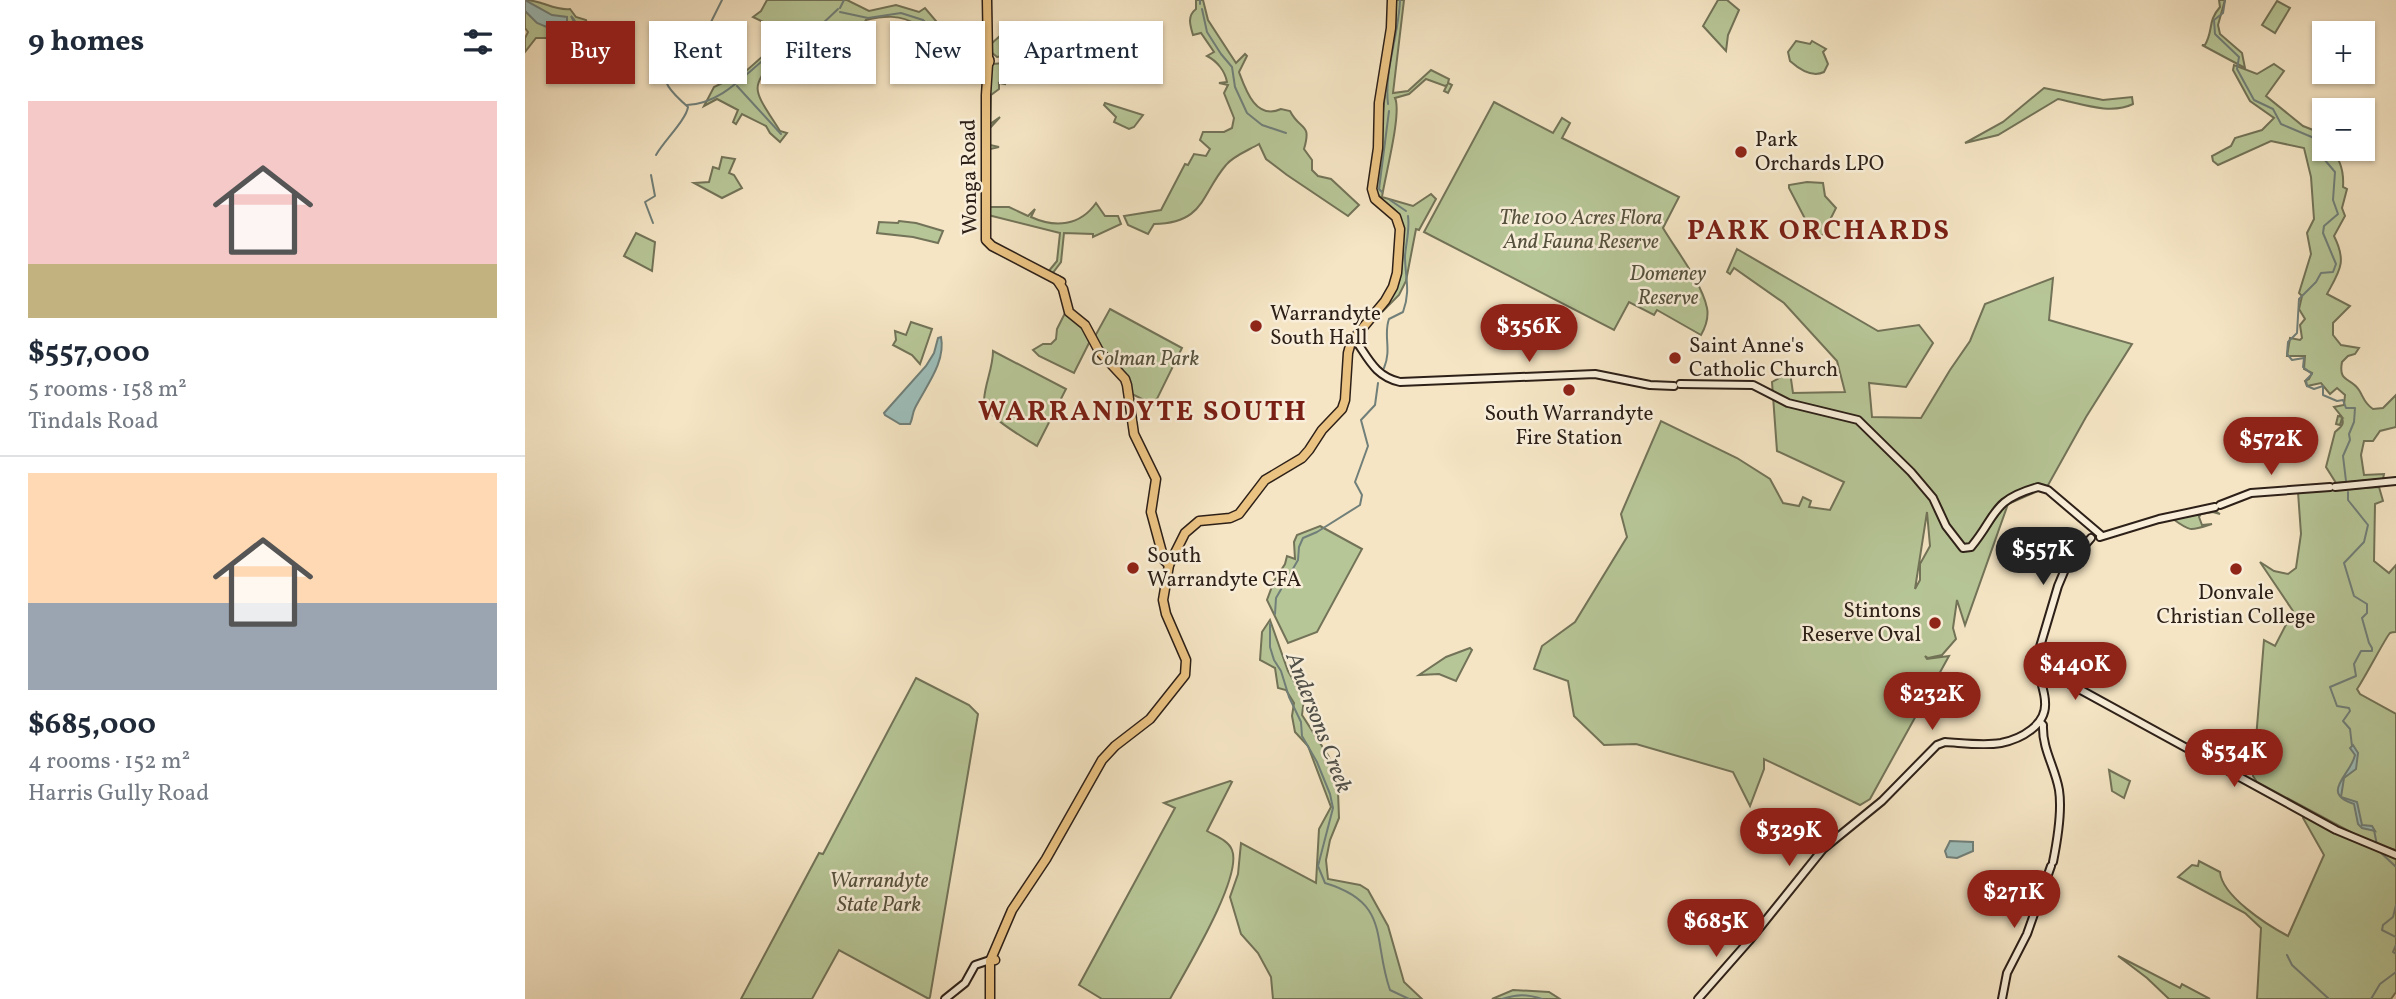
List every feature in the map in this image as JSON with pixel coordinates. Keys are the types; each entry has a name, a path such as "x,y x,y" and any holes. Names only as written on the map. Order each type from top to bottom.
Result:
{"main road":[{"name":"Wonga Road","path":"987,0 986,240 1063,287 1069,312 1085,325 1099,351 1125,379 1134,434 1156,479 1151,512 1167,560"},
{"path":"990,999 992,962 1012,910 1046,859 1103,761 1115,746 1150,719 1185,675 1187,660 1163,605 1167,560 1193,524 1239,514 1265,480 1302,458 1309,450 1322,430 1342,409 1359,333 1393,288 1400,235 1398,220 1377,202 1372,189 1378,154 1378,110 1391,28 1392,0"},
{"path":"1356,342 1376,370 1399,382 1595,374 1659,386 1753,385 1788,403 1858,420 1896,454 1933,498 1946,526 1963,548 1971,547 2002,502 2036,487 2048,490 2103,535"},
{"path":"2090,535 2103,535 2217,506 2251,493 2396,481"},
{"path":"2002,999 2007,973 2027,934 2056,847 2059,793 2040,724 2046,703 2040,647 2061,577 2090,535 2085,522"},
{"path":"2044,667 2330,827 2396,853"},
{"path":"1698,999 1744,947 1814,858 1882,801 1937,745 1945,742 2000,743 2040,724"},
{"path":"946,999 965,983 980,962 992,962"}],"green space":[{"path":"525,0 570,9 576,17 586,21 546,21 546,38 536,38 525,52 528,32 525,28"},
{"path":"767,0 847,0 869,11 896,5 919,12 925,8 936,21 885,17 865,21 761,21 753,17 761,11"},
{"path":"990,0 991,44 999,37 999,57 991,52 991,57"},
{"path":"1196,0 1203,0 1208,20 1236,63 1245,54 1247,56 1239,72 1253,102 1265,111 1290,111 1306,130 1304,149 1312,160 1312,170 1318,176 1331,179 1359,205 1348,216 1266,159 1259,144 1229,162 1193,213 1171,222 1154,224 1148,234 1128,225 1124,216 1161,210 1185,164 1188,165 1194,154 1206,156 1210,149 1200,140 1203,132 1224,132 1232,128 1234,118 1224,93 1228,85 1219,83 1227,82 1224,74 1207,56 1214,52 1201,33 1193,35 1190,18 1196,9"},
{"path":"1395,0 1404,0 1393,93 1408,91 1431,70 1449,79 1448,83 1452,85 1448,93 1444,91 1447,85 1426,79 1409,94 1395,98 1395,130 1382,197 1413,206 1431,194 1436,199 1419,230 1416,229 1406,281 1399,295 1372,322 1397,286 1402,261 1401,220 1396,211 1382,200 1375,187"},
{"path":"1718,0 1727,0 1739,10 1728,35 1726,51 1703,26"},
{"path":"2219,0 2225,0 2218,25 2220,34 2242,53 2245,68 2202,45 2205,45 2208,39 2213,17 2220,7"},
{"path":"2277,1 2290,8 2275,33 2262,25"},
{"path":"1796,41 1810,44 1812,41 1826,49 1823,52 1828,64 1824,72 1810,73 1790,61 1788,52"},
{"path":"761,58 759,95 780,131 787,133 780,142 766,126 742,114 736,124 733,122 738,110 717,99 704,106 714,87 720,84 747,84 747,70"},
{"path":"999,63 999,89 991,95 990,124 1000,117 990,128 990,145 999,147 990,149 990,192 989,67"},
{"path":"2274,64 2284,71 2266,96 2303,126 2312,130 2312,161 2339,161 2341,166 2343,187 2347,189 2342,208 2345,216 2334,236 2341,259 2327,294 2350,306 2333,323 2333,335 2341,345 2359,348 2342,362 2344,377 2356,386 2373,409 2383,408 2396,395 2396,427 2380,431 2373,441 2364,441 2361,455 2364,475 2384,474 2383,479 2336,483 2326,467 2335,432 2343,423 2342,418 2340,425 2336,424 2338,416 2342,417 2334,407 2344,405 2345,395 2337,388 2330,394 2321,383 2307,386 2305,381 2312,373 2304,369 2305,356 2287,356 2290,338 2302,338 2300,325 2305,319 2299,309 2302,296 2299,293 2311,254 2307,233 2314,219 2311,177 2304,148 2271,141 2218,165 2213,161 2212,156 2231,146 2235,138 2262,130 2274,118 2250,101 2233,70 2234,65 2257,74"},
{"path":"2044,88 2103,100 2132,97 2133,104 2106,109 2058,99 1998,135 1965,143 2003,122"},
{"name":"The 100 Acres Flora And Fauna Reserve","path":"1494,102 1553,133 1562,118 1570,123 1562,138 1679,197 1663,228 1704,298 1708,315 1701,335 1657,310 1654,315 1629,302 1614,330 1424,232"},
{"path":"1105,103 1143,115 1134,127 1129,129 1114,122 1116,117"},
{"path":"722,157 735,159 729,173 734,175 742,188 722,198 694,183 709,182 713,167 719,169"},
{"path":"1823,183 1825,196 1836,208 1821,238 1813,234 1789,188 1789,185"},
{"path":"1096,203 1105,216 1118,216 1121,224 1093,237 1093,234 1064,233 1061,262 1052,274 1048,272 1057,261 1060,233 988,215 990,207 1009,207 1028,216 1035,209 1031,217 1049,223 1066,223 1090,211"},
{"path":"899,221 943,231 938,243 877,233 879,222"},
{"path":"636,233 655,242 652,271 624,256"},
{"path":"1737,249 1878,331 1919,325 1933,343 1906,387 1869,383 1872,417 1921,418 1970,341 1985,304 2053,278 2049,320 2132,344 2086,417 2047,487 2008,504 1965,625 1957,600 1953,628 1956,639 1942,655 1928,658 1925,656 1927,659 1949,656 1870,799 1860,805 1764,759 1764,769 1750,806 1733,772 1636,744 1604,745 1574,716 1568,681 1534,669 1542,646 1575,622 1627,537 1621,514 1661,421 1737,458 1770,479 1783,503 1799,506 1803,497 1811,501 1809,507 1830,510 1844,482 1777,451 1772,382 1790,372 1793,393 1845,392 1837,361 1784,303 1734,268 1730,274 1727,272","holes":["1927,512 1930,546 1920,564 1920,580 1915,589"]},
{"name":"Colman Park","path":"1110,309 1182,348 1154,405 1130,393 1123,378 1094,338"},
{"path":"1065,313 1083,328 1090,341 1074,373 1039,356 1033,350 1043,344 1051,344 1056,339 1057,329"},
{"path":"911,322 932,329 920,364 912,355 893,345 896,340 895,331 906,335"},
{"path":"993,351 1066,389 1037,446 1005,426 986,406 984,400"},
{"path":"2379,487 2383,501 2375,504 2374,561 2389,573 2396,565 2396,632 2390,633 2357,689 2360,694 2396,714 2396,850 2373,844 2257,782 2253,776 2264,640 2275,646 2293,611 2260,562 2274,571 2288,574 2296,568 2301,534 2298,492"},
{"path":"2215,511 2220,514 2213,512 2201,514 2199,517 2202,525 2212,524 2195,529 2187,528 2173,519"},
{"path":"1320,526 1362,549 1317,632 1288,643 1267,600 1287,556 1295,559 1294,542 1297,535"},
{"path":"1270,620 1288,671 1304,699 1302,715 1329,757 1338,791 1339,818 1326,860 1328,879 1360,885 1368,890 1388,926 1404,982 1422,999 1273,999 1271,977 1258,953 1241,934 1230,897 1238,874 1241,843 1316,883 1319,829 1331,807 1308,746 1295,732 1292,716 1294,703 1286,690 1278,688 1275,668 1260,660 1262,632"},
{"path":"1470,648 1472,650 1456,681 1439,674 1419,675 1446,657"},
{"name":"Warrandyte State Park","path":"916,678 969,705 978,714 929,999 839,950 812,999 741,999 819,853 823,854"},
{"path":"2109,770 2130,781 2124,798 2112,791"},
{"path":"1232,782 1207,831 1224,841 1232,850 1233,863 1229,881 1211,924 1170,999 1102,999 1079,985 1175,808 1164,803"},
{"path":"2304,815 2396,856 2396,992 2391,999 2257,999 2261,928 2245,913 2178,877 2192,865 2198,866 2199,861 2220,872 2229,891 2237,900 2288,936 2324,855 2303,818"},
{"path":"2118,956 2180,988 2182,984 2210,999 2169,999"},
{"path":"1513,990 1549,992 1560,999 1492,999"}],"water":[{"path":"525,0 552,15 567,17 567,21 546,21 546,27 537,23 525,11"},
{"path":"941,337 941,356 934,374 915,408 910,424 900,424 884,413 926,366 934,353 938,338"},
{"path":"2353,745 2358,753 2356,769 2344,778 2341,797 2338,789 2355,755 2350,748"},
{"path":"2341,797 2357,802 2362,825 2372,826 2375,831 2362,828 2358,824 2354,804"},
{"path":"1950,841 1973,842 1973,851 1957,858 1947,857 1945,851"}],"waterway":[{"path":"712,21 722,0"},
{"path":"840,8 844,0"},
{"name":"Andersons Creek","path":"1388,104 1388,79 1400,0"},
{"path":"2225,0 2223,13 2214,20 2215,34 2239,57 2237,69 2254,100 2273,109 2281,124 2314,138 2324,159 2335,172 2333,200 2338,214 2324,226 2323,233 2336,264 2333,272 2321,273 2299,299 2297,333 2288,342 2287,354 2292,360 2304,358 2303,367 2312,374 2306,380 2307,386 2314,389 2323,386 2323,395 2337,401 2343,400 2346,408 2355,408 2350,440 2343,456 2346,481"},
{"path":"825,21 838,9"},
{"path":"1202,9 1207,32 1232,67 1235,87 1247,113 1262,125 1286,133"},
{"path":"840,12 868,18 901,13 924,21"},
{"path":"687,105 716,97 761,62"},
{"path":"656,155 688,107 667,84"},
{"path":"737,86 781,134"},
{"name":"Andersons Creek","path":"1382,192 1379,189 1389,111"},
{"path":"651,175 655,196 645,202 653,223"},
{"name":"Andersons Creek","path":"1390,200 1406,211"},
{"name":"Andersons Creek","path":"1384,368 1389,319 1403,312 1407,297 1405,256 1408,216"},
{"name":"Andersons Creek","path":"1275,614 1276,598 1298,560 1303,538 1360,505 1362,495 1355,482 1368,446 1361,420 1375,405 1378,383"},
{"path":"2348,492 2348,500 2368,525 2364,542 2344,563 2354,596 2367,604 2367,613 2362,618 2372,648 2372,651 2361,651 2354,664 2356,676 2330,687 2337,706 2349,708 2350,711 2343,721 2350,729 2352,746"},
{"name":"Andersons Creek","path":"1270,624 1270,647 1274,660 1281,671 1301,722 1302,736 1317,762 1333,808 1318,866 1325,883 1346,891 1370,912 1390,990 1409,999"},
{"path":"2374,830 2377,845"},
{"path":"2378,850 2396,867"},
{"path":"2396,905 2393,917 2383,925 2382,930 2396,937"},
{"path":"2396,945 2393,952 2396,954"},
{"path":"2287,955 2292,965 2329,999"},
{"path":"2371,999 2380,984 2396,972"},
{"name":"Andersons Creek","path":"1502,999 1522,995 1542,999"}],"place":[{"name":"Park Orchards LPO","path":"1741,152"},
{"name":"Warrandyte South Hall","path":"1256,326"},
{"name":"Saint Anne's Catholic Church","path":"1675,358"},
{"name":"South Warrandyte Fire Station","path":"1569,390"},
{"name":"South Warrandyte CFA","path":"1133,568"},
{"name":"Donvale Christian College","path":"2236,569"},
{"name":"Stintons Reserve Oval","path":"1935,623"}],"district":[{"name":"PARK ORCHARDS","path":"1819,231"},
{"name":"WARRANDYTE SOUTH","path":"1143,412"}],"park label":[{"name":"Domeney Reserve","path":"1668,286"}]}
